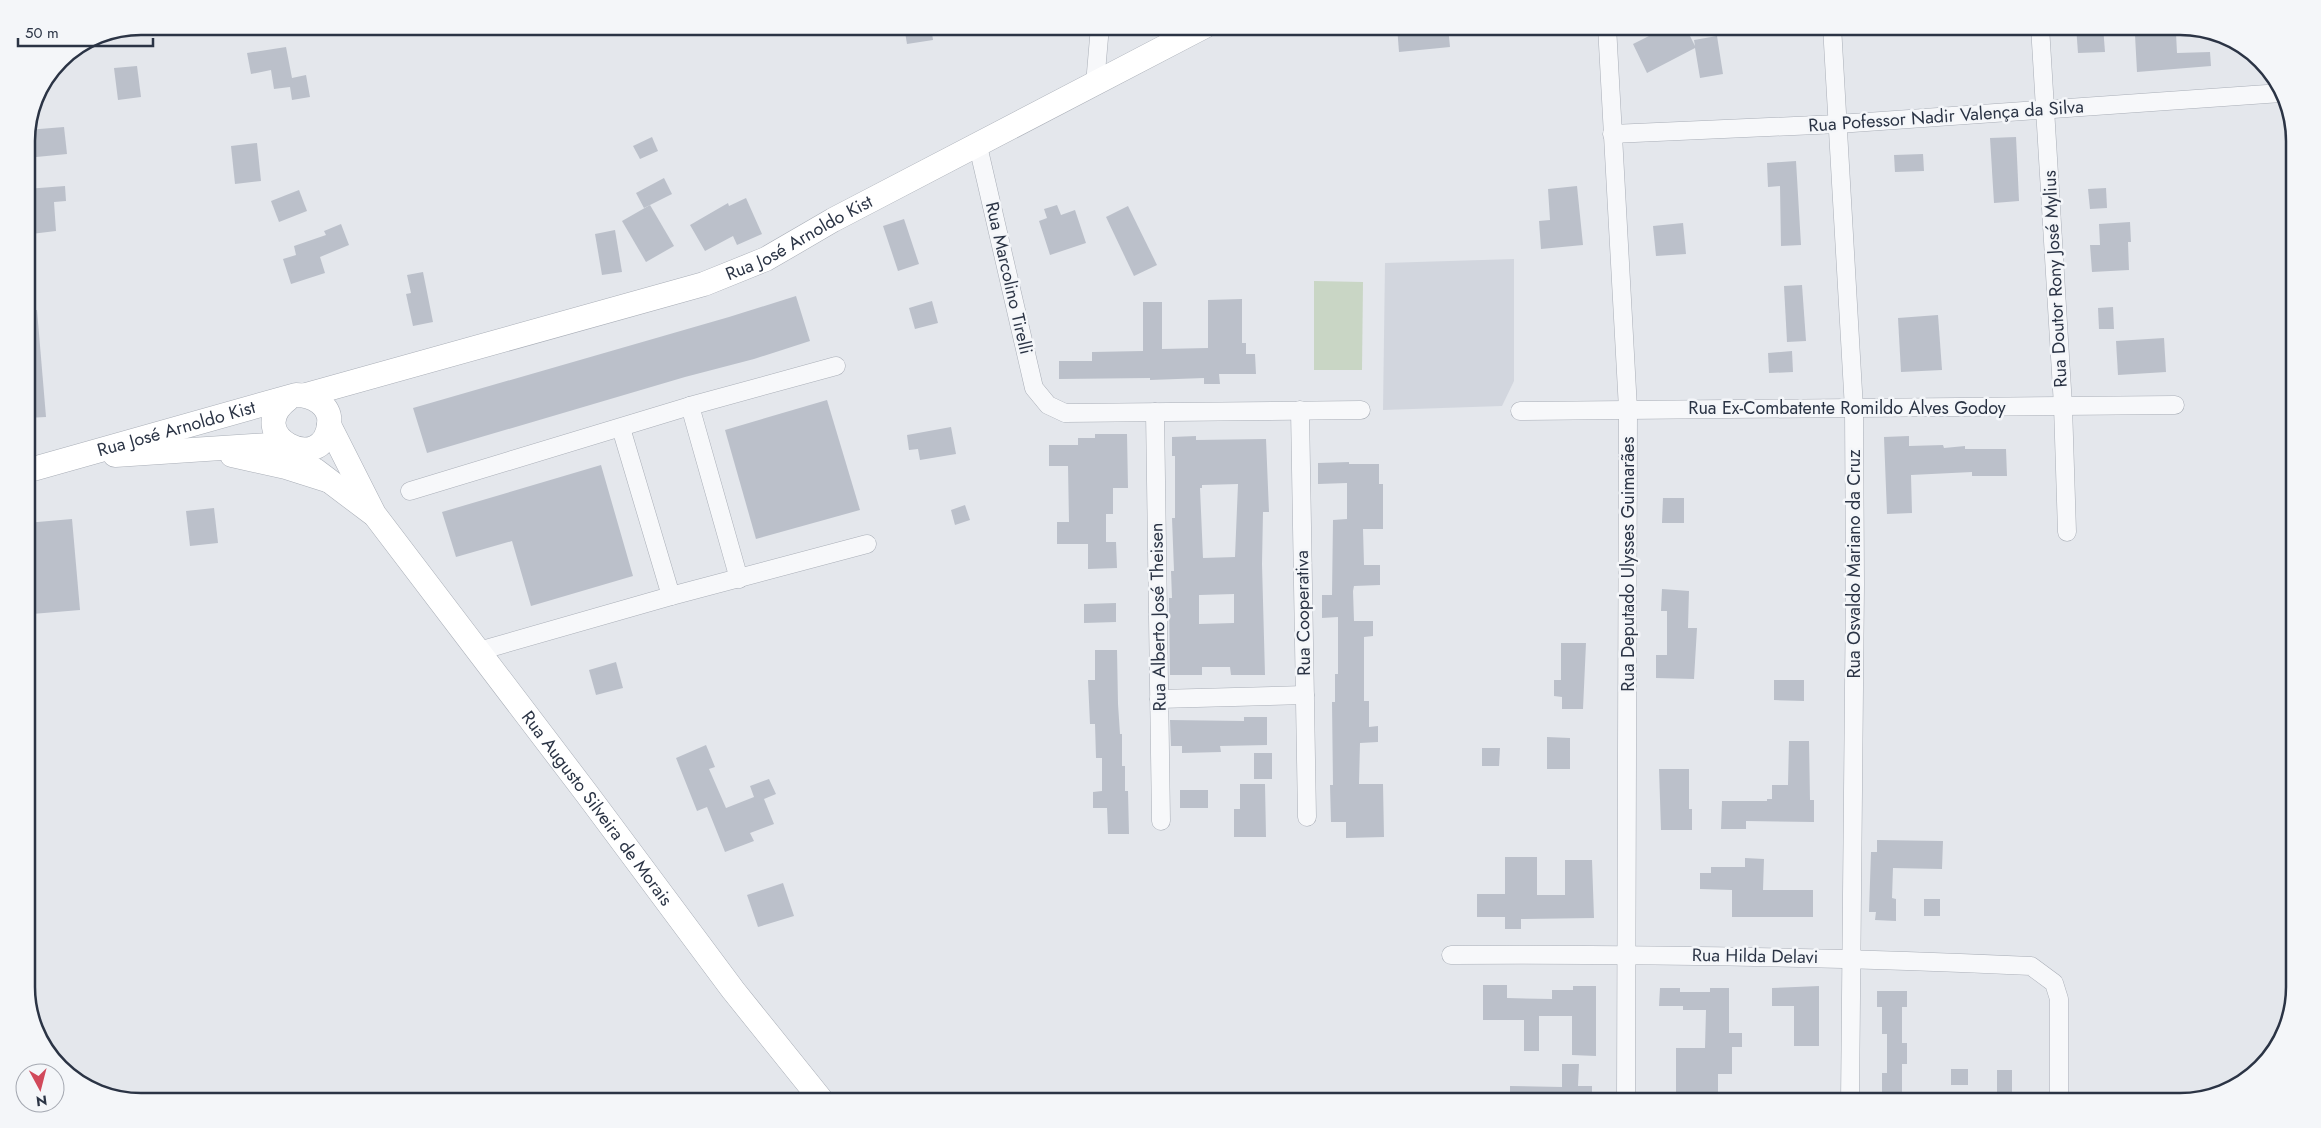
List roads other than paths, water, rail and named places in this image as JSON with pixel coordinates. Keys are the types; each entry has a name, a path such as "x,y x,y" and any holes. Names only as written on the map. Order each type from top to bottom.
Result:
{"main road":[{"name":"Rua José Arnoldo Kist","path":"35,468 704,284 766,259 833,220 1188,35"},
{"name":"Rua José Arnoldo Kist","path":"64,459 288,446 311,448 326,436 329,421 365,378"},
{"name":"Rua José Arnoldo Kist","path":"288,446 278,437 274,420 281,404 297,397"},
{"path":"297,397 321,404 329,421"},
{"name":"Rua Augusto Silveira de Morais","path":"329,421 374,514 733,990 816,1093"},
{"name":"Rua Augusto Silveira de Morais","path":"288,446 327,480 374,514"},
{"name":"Rua Augusto Silveira de Morais","path":"206,450 268,463 327,480"}],"street":[{"path":"1096,84 1099,35"},
{"name":"Rua Deputado Ulysses Guimarães","path":"1607,35 1628,409 1626,1093"},
{"name":"Rua Osvaldo Mariano da Cruz","path":"1833,35 1854,409 1855,584 1850,1093"},
{"name":"Rua Doutor Rony José Mylius","path":"2041,35 2062,406 2067,532"},
{"name":"Rua Pofessor Nadir Valença da Silva","path":"1612,134 1838,124 2275,93"},
{"name":"Rua Marcolino Tirelli","path":"978,146 1034,388 1048,405 1065,413 1155,412"},
{"path":"410,491 690,406 836,366"},
{"name":"Rua Ex-Combatente Romildo Alves Godoy","path":"1520,410 1854,409 2175,405"},
{"path":"690,406 739,579"},
{"name":"Rua Cooperativa","path":"1300,410 1307,817"},
{"path":"1155,412 1360,410"},
{"name":"Rua Alberto José Theisen","path":"1155,412 1161,822"},
{"path":"621,428 670,596"},
{"path":"479,651 670,596 867,544"},
{"path":"1159,699 1305,694"},
{"name":"Rua Hilda Delavi","path":"1451,955 1626,954 1851,958 2031,966 2054,983 2059,999 2059,1093"}]}
